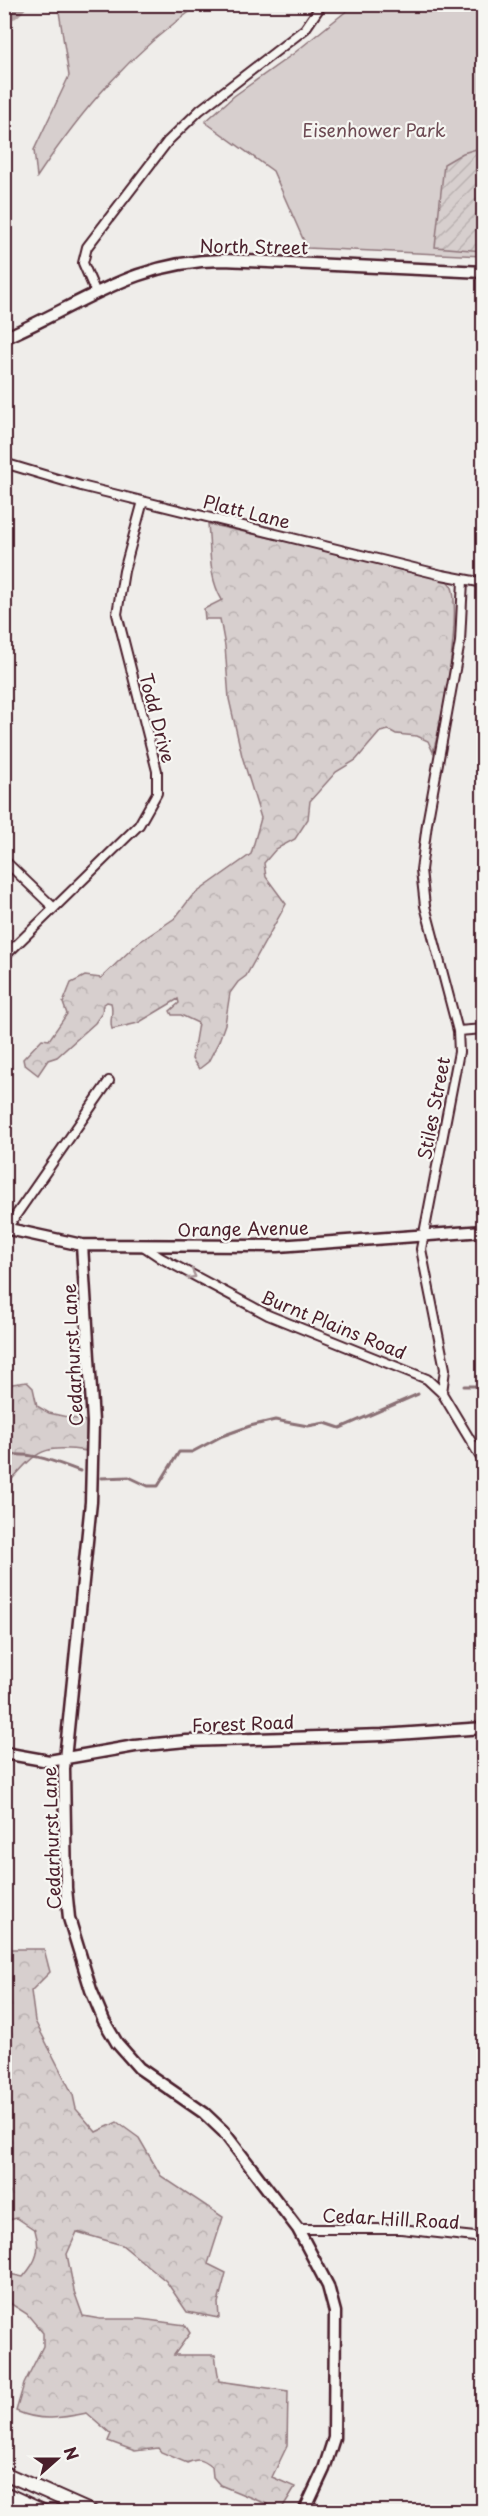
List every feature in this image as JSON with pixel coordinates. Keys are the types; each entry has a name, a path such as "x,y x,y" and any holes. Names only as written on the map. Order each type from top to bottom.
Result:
{"main road":[{"name":"North Street","path":"4,338 143,272 170,264 206,260 483,272"},
{"name":"Orange Avenue","path":"6,1228 82,1245 278,1246 483,1231"},
{"name":"Cedarhurst Lane","path":"82,1245 93,1422 91,1491 65,1759 66,1888 69,1918 91,1990 104,2021 117,2043 139,2068 204,2113 223,2131 297,2229 328,2286 335,2312 334,2438 324,2469 304,2511"},
{"name":"Forest Road","path":"4,1754 49,1761 135,1746 186,1741 382,1736 483,1728"},
{"path":"4,2473 92,2511"},
{"path":"4,2493 45,2511"}],"street":[{"path":"96,293 83,263 87,247 168,141 200,110 304,29 320,7"},
{"name":"Platt Lane","path":"4,463 143,501 483,583"},
{"name":"Todd Drive","path":"4,957 140,825 152,806 158,787 157,771 117,614 124,571 143,501"},
{"name":"Stiles Street","path":"442,1393 445,1369 421,1249 458,1068 459,1052 458,1031 425,906 422,870 427,824 460,642 463,580"},
{"path":"4,860 54,908"},
{"path":"458,1031 483,1029"},
{"path":"6,1228 109,1081"},
{"name":"Burnt Plains Road","path":"142,1245 160,1258 268,1316 423,1377 442,1393 483,1463"},
{"name":"Cedar Hill Road","path":"297,2229 401,2229 483,2238"}],"green space":[{"path":"58,5 199,5 151,42 110,83 72,128 37,177 34,150 69,76"},
{"name":"Eisenhower Park","path":"354,5 483,5 483,256 307,248 273,171 205,122 234,96 293,54"},
{"path":"483,147 483,251 435,247 444,164 463,153"},
{"path":"208,524 442,576 450,584 454,607 452,648 442,716 433,752 428,741 417,736 396,734 389,730 380,732 356,760 336,772 310,801 308,819 295,839 276,849 264,863 266,877 286,904 246,976 230,993 225,1024 208,1062 199,1069 192,1059 198,1023 181,1015 172,1015 170,1011 179,1003 178,999 138,1023 112,1029 112,1006 107,1002 103,1005 102,1013 95,1023 57,1057 48,1060 38,1075 24,1064 23,1059 42,1039 49,1040 67,1014 63,1003 71,983 85,976 101,978 138,943 175,918 192,896 251,854 261,818 242,756 229,699 225,646 220,619 205,619 204,609 222,600 212,573"},
{"path":"27,1382 33,1388 37,1406 49,1413 86,1421 86,1451 58,1449 39,1454 31,1459 5,1487 5,1385"},
{"path":"4,1944 8,1949 44,1949 50,1972 31,1991 35,2021 73,2095 76,2109 96,2132 117,2122 139,2138 161,2176 223,2217 208,2264 226,2273 218,2303 219,2318 187,2312 166,2281 122,2245 77,2232 67,2254 74,2291 83,2316 100,2319 141,2319 185,2325 190,2333 174,2355 215,2355 219,2381 288,2391 287,2446 272,2477 295,2487 281,2510 220,2485 213,2477 212,2467 203,2461 187,2463 161,2452 158,2448 135,2451 108,2441 111,2434 87,2413 42,2418 16,2411 24,2384 43,2346 43,2333 27,2314 5,2300 5,2273 23,2277 35,2260 38,2244 35,2230 17,2218 5,2221"}],"waterway":[{"path":"4,12 12,11 19,4"},
{"path":"464,1386 484,1386"},
{"path":"101,1478 129,1477 148,1486 158,1486 179,1452 192,1452 222,1436 250,1426 275,1420 308,1426 325,1423 340,1428 418,1394"},
{"path":"4,1456 33,1456 80,1471"}]}
